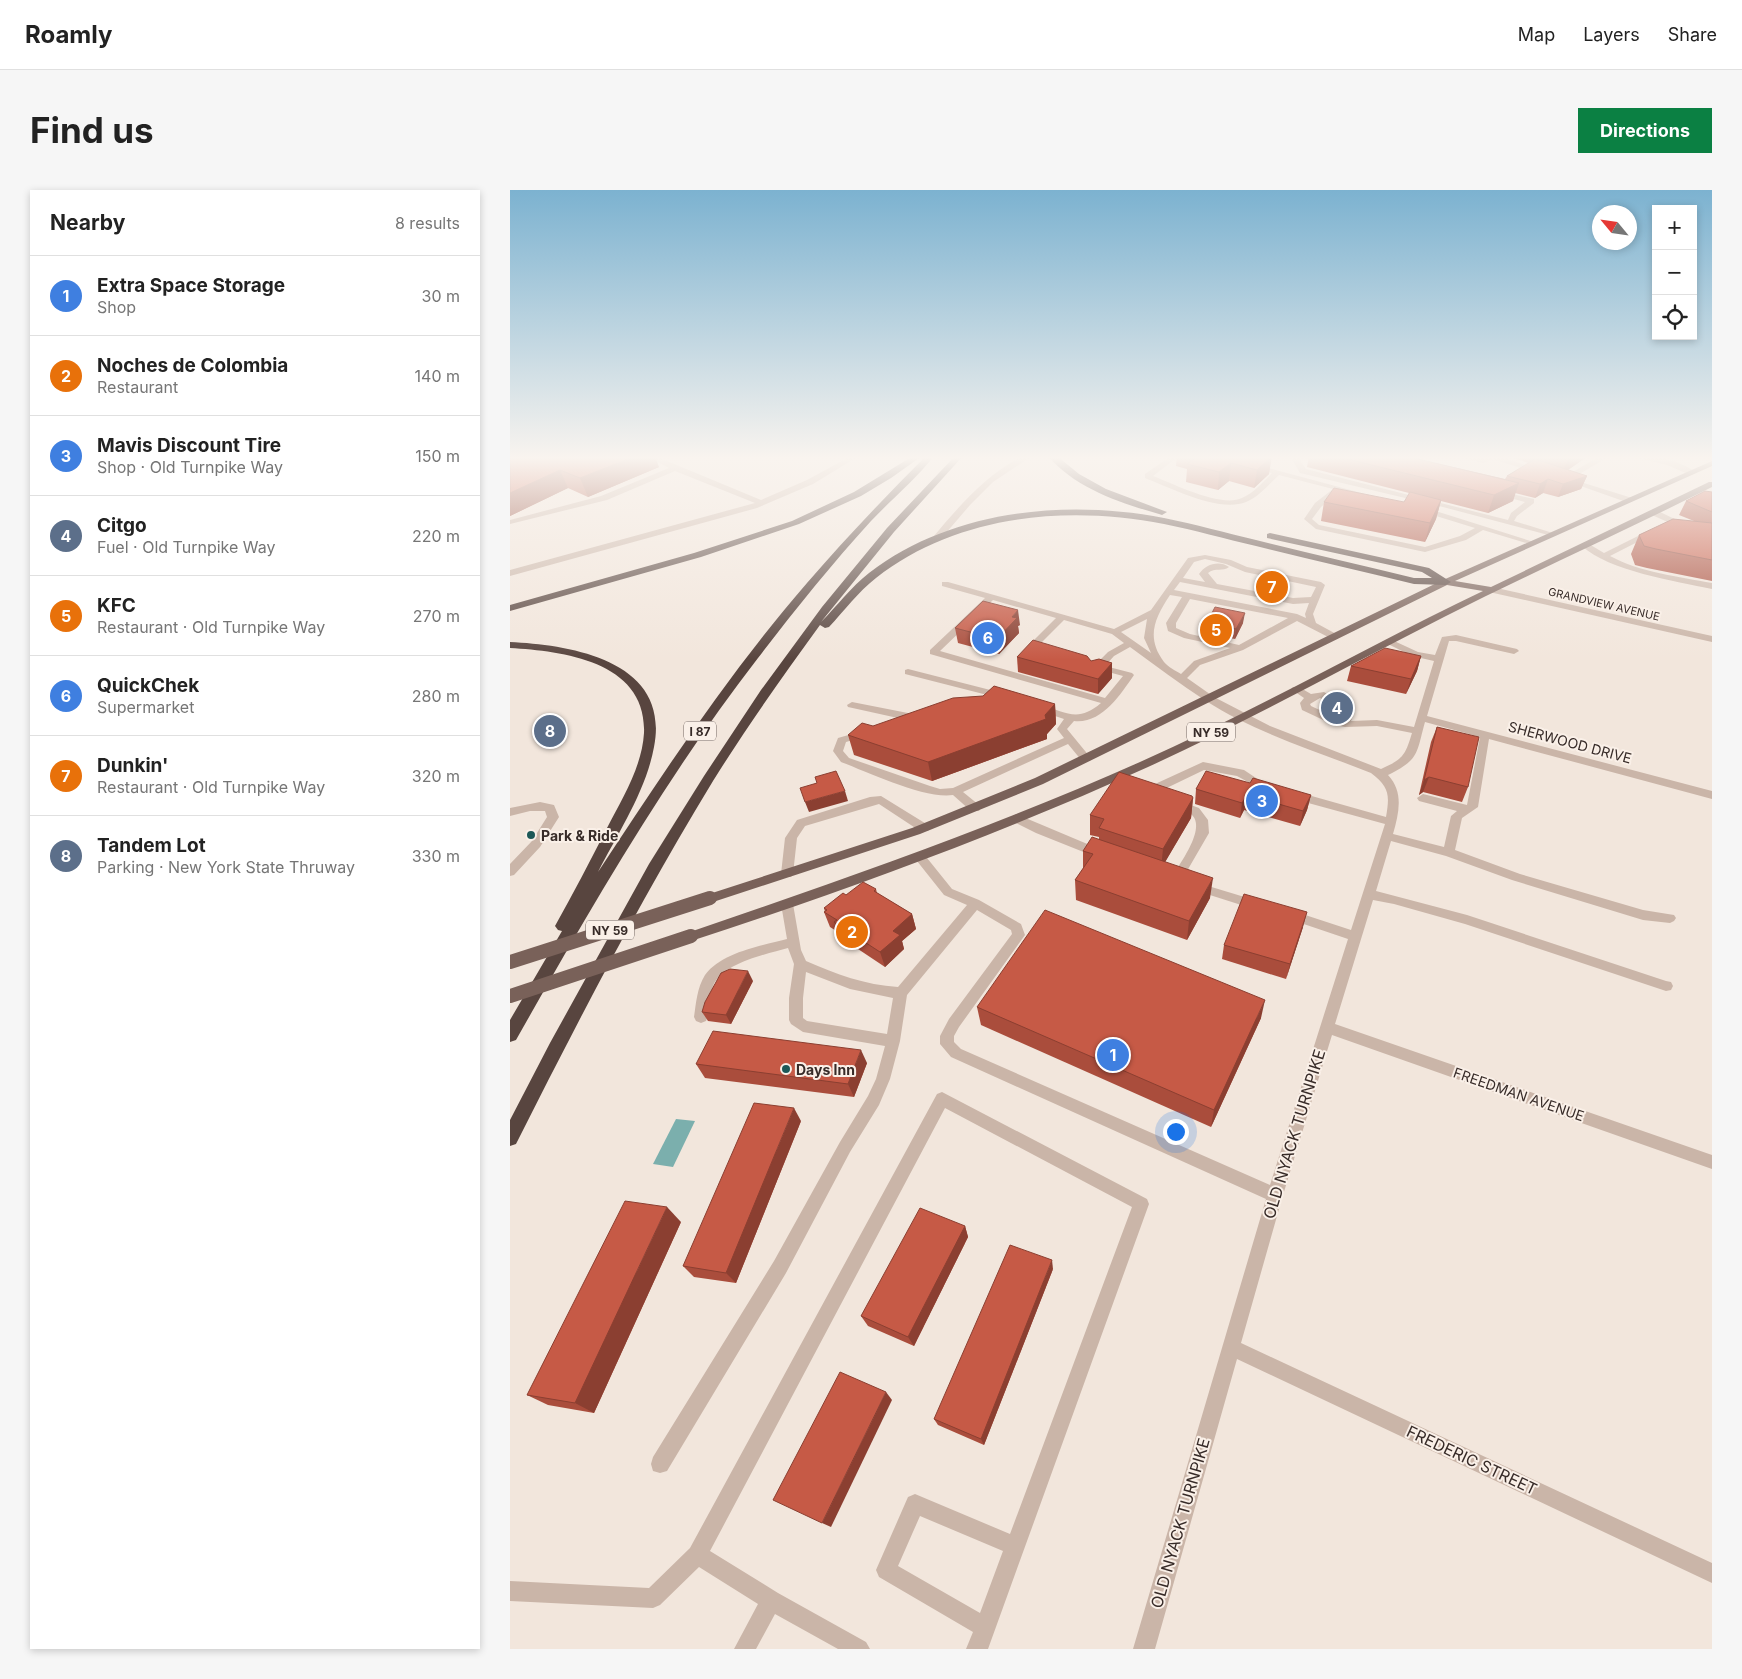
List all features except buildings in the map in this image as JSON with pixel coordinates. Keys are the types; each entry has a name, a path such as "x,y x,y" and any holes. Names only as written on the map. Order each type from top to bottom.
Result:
{"highway":[{"path":"510,610 737,544 794,524"},
{"name":"I 87","path":"510,1035 609,869 714,711 821,573 864,524"},
{"name":"I 87","path":"510,1138 597,972 652,874 704,788 772,683 823,613 895,524"},
{"path":"772,683 871,577 903,555 937,538 982,524"},
{"path":"1181,524 1414,581 1446,582"},
{"path":"1218,524 1425,570 1446,582"},
{"path":"510,645 569,651 596,659 613,668 627,678 639,691 647,706 651,724 649,743 632,792 510,1030"}],"main road":[{"name":"NY 59","path":"510,962 787,874 924,828 975,808 1086,759 1446,582 1574,524"},
{"name":"NY 59","path":"510,996 786,904 919,856 1117,776 1242,716 1492,590 1632,524"},
{"path":"1446,582 1492,590"}],"street":[{"path":"510,573 694,524"},
{"path":"937,538 948,524"},
{"path":"1313,524 1316,527 1425,550 1463,538 1482,527"},
{"path":"1472,524 1533,543"},
{"path":"1517,524 1552,534"},
{"path":"1665,526 1669,524"},
{"path":"1678,524 1712,540"},
{"path":"1604,556 1656,530"},
{"path":"1586,546 1615,562 1660,575 1712,586"},
{"path":"1162,664 1148,640 1148,631 1154,612 1191,560 1205,558 1228,562 1244,569"},
{"path":"1214,586 1203,574 1205,570 1214,565 1244,569 1321,586 1309,614 1312,625"},
{"path":"1177,579 1293,601 1314,600"},
{"path":"945,584 1115,632 1210,699 1266,728 1360,763 1381,774 1408,759 1412,752 1445,639 1456,638 1514,651"},
{"name":"GRANDVIEW AVENUE","path":"1492,590 1712,639"},
{"path":"1168,592 1297,617 1335,637"},
{"path":"990,596 933,652 1010,670 1108,702"},
{"path":"1187,596 1171,623 1172,629 1187,636 1240,648"},
{"path":"1115,632 1154,612"},
{"path":"1048,651 1030,650 1062,617"},
{"path":"1182,678 1197,663 1240,648 1297,617"},
{"path":"1389,642 1415,654 1439,659"},
{"path":"1096,669 1111,654 1131,643"},
{"path":"1027,703 1071,718 1083,718 1108,702 1129,675 1096,669 1086,662"},
{"path":"908,672 1009,698"},
{"path":"1296,689 1310,698"},
{"path":"1345,724 1349,712 1321,694 1310,698 1304,703 1306,708 1334,722 1345,724 1376,723 1418,731"},
{"path":"852,705 918,718 842,740 838,751 845,760 926,789 940,792 955,792 1070,739"},
{"path":"1071,718 1062,730 1086,759"},
{"name":"SHERWOOD DRIVE","path":"1421,718 1712,795"},
{"path":"1449,852 1457,816 1472,807 1485,735"},
{"path":"1138,789 1203,766 1240,773 1266,788 1391,822"},
{"name":"OLD NYACK TURNPIKE","path":"1144,1649 1275,1195 1391,822 1394,803 1393,790 1381,774"},
{"path":"1117,776 1138,789 1195,811 1202,820 1202,833 1171,878 1355,936"},
{"path":"955,792 975,808"},
{"path":"1423,798 1468,810"},
{"path":"787,874 791,838 801,823 874,800 881,800 924,828"},
{"path":"510,812 528,807 544,806 550,808 553,817 536,844 510,872"},
{"path":"1016,818 1040,830 1108,857"},
{"path":"1386,836 1449,852 1516,877 1643,915 1670,918"},
{"path":"919,856 948,892 975,903 1017,927 1019,935 954,1023 947,1036 947,1044 956,1053 1275,1195"},
{"path":"1368,894 1394,899 1476,923 1666,986"},
{"path":"660,1464 780,1267 844,1147 874,1100 883,1079 893,1042 901,993 975,903"},
{"path":"786,904 793,942 802,964 796,998 796,1020 803,1026 893,1042"},
{"path":"701,1017 704,995 710,980 716,973 740,959 793,942"},
{"path":"802,964 834,980 885,993 901,993"},
{"name":"FREEDMAN AVENUE","path":"1326,1027 1712,1162"},
{"path":"510,1591 653,1598 697,1555 942,1099 1141,1204 977,1649"},
{"name":"FREDERIC STREET","path":"1231,1347 1712,1573"},
{"path":"985,1628 886,1570 915,1504 1015,1546"},
{"path":"697,1555 771,1600 859,1649"},
{"path":"745,1649 771,1600"}],"water":[{"path":"676,1119 695,1121 673,1167 653,1164"}],"place":[{"name":"Dunkin'","path":"1272,587"},
{"name":"KFC","path":"1216,630"},
{"name":"QuickChek","path":"988,638"},
{"name":"Citgo","path":"1337,708"},
{"name":"Tandem Lot","path":"550,731"},
{"name":"Mavis Discount Tire","path":"1262,801"},
{"name":"Park & Ride","path":"531,835"},
{"name":"Noches de Colombia","path":"852,932"},
{"name":"Extra Space Storage","path":"1113,1055"},
{"name":"Days Inn","path":"786,1069"}]}
